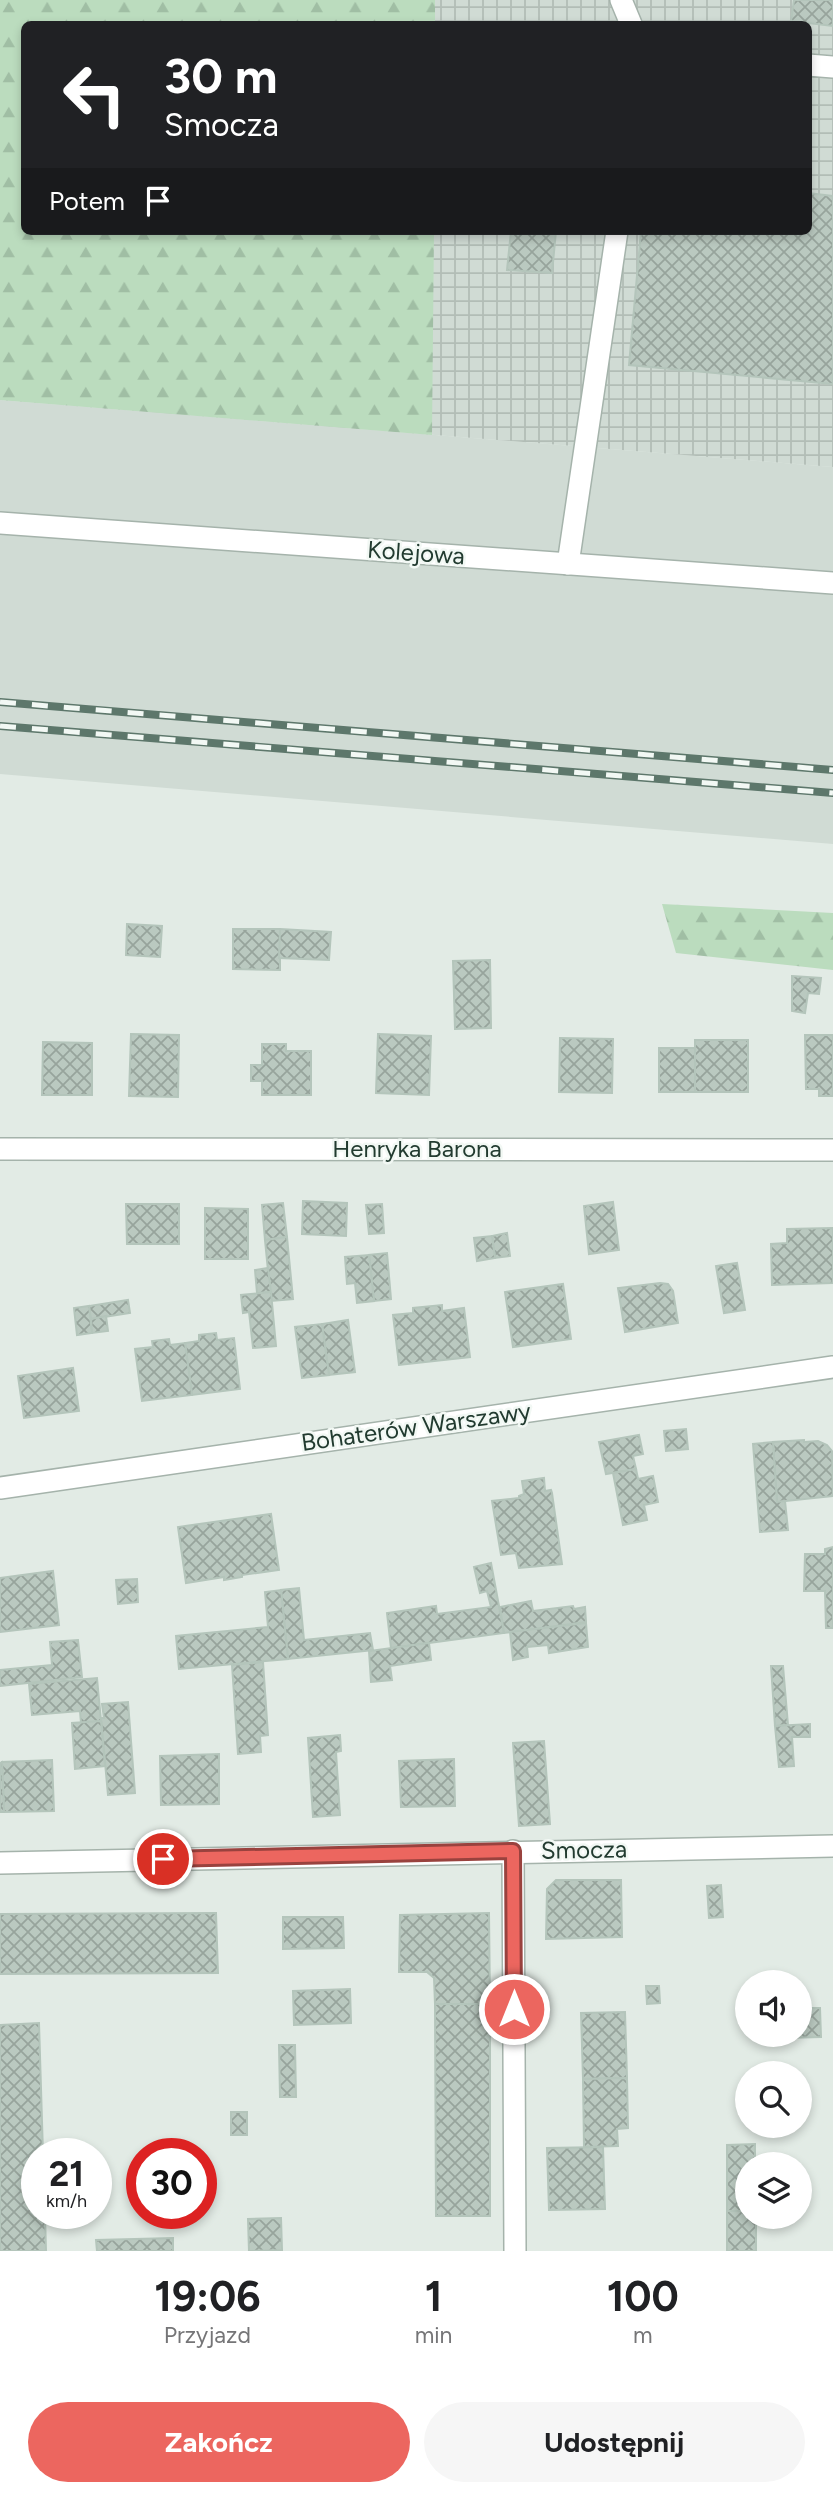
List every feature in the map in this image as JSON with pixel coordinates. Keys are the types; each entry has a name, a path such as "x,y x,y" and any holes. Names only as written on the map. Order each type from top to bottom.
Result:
{"street":[{"path":"621,0 630,21"},
{"path":"812,65 833,67"},
{"path":"568,564 616,235"},
{"name":"Kolejowa","path":"0,523 833,583"},
{"name":"Henryka Barona","path":"0,1149 833,1150"},
{"name":"Bohaterów Warszawy","path":"0,1488 833,1367"},
{"name":"Smocza","path":"0,1863 833,1846"},
{"path":"513,1851 515,2251"}],"shaded area":[{"path":"0,0 833,0 833,467 0,400"},
{"path":"0,400 833,467 833,844 0,774"}],"green space":[{"path":"0,0 435,0 435,21 21,21 21,235 434,235 432,435 0,400"},
{"path":"662,904 833,913 833,970 676,953"}],"building":[{"path":"794,0 833,0 833,26 812,24 812,21 791,21"},
{"path":"812,193 833,196 833,384 629,365 641,235 812,235"},
{"path":"511,235 556,235 552,273 507,270"},
{"path":"127,924 162,926 160,957 126,955"},
{"path":"233,929 280,929 280,970 233,969"},
{"path":"280,929 331,932 329,960 279,958"},
{"path":"490,960 491,1028 455,1029 453,961"},
{"path":"792,976 821,978 819,994 808,993 805,1013 792,1011"},
{"path":"131,1034 179,1035 178,1097 129,1096"},
{"path":"378,1034 431,1036 429,1095 376,1093"},
{"path":"805,1035 833,1035 833,1096 819,1096 819,1089 806,1089"},
{"path":"560,1038 613,1039 612,1093 559,1092"},
{"path":"695,1040 748,1040 748,1092 695,1092"},
{"path":"43,1042 92,1043 92,1095 42,1095"},
{"path":"262,1044 286,1044 286,1051 311,1051 311,1095 262,1095 262,1081 251,1081 251,1065 262,1065"},
{"path":"659,1048 695,1048 695,1092 659,1092"},
{"path":"303,1201 347,1203 346,1236 302,1234"},
{"path":"613,1202 619,1250 589,1254 584,1206"},
{"path":"283,1203 287,1237 265,1240 262,1205"},
{"path":"126,1204 179,1204 179,1244 127,1244"},
{"path":"382,1204 384,1233 369,1234 366,1205"},
{"path":"205,1208 248,1209 248,1259 205,1259"},
{"path":"833,1228 833,1283 772,1285 771,1244 787,1243 787,1229"},
{"path":"507,1233 510,1256 495,1258 492,1236"},
{"path":"492,1236 495,1258 477,1261 474,1238"},
{"path":"287,1237 293,1299 271,1301 265,1240"},
{"path":"387,1253 391,1299 374,1301 369,1255"},
{"path":"369,1255 374,1301 357,1303 355,1283 347,1284 345,1257"},
{"path":"737,1263 745,1310 724,1313 716,1266"},
{"path":"268,1268 271,1292 257,1293 255,1270"},
{"path":"563,1284 571,1339 513,1347 505,1292"},
{"path":"668,1284 673,1291 678,1323 625,1332 618,1288"},
{"path":"271,1292 276,1346 253,1348 249,1312 243,1313 241,1295"},
{"path":"128,1300 130,1313 91,1319 89,1306"},
{"path":"442,1305 442,1311 464,1308 470,1357 399,1365 393,1315 413,1313 413,1308"},
{"path":"89,1306 92,1333 77,1335 74,1308"},
{"path":"106,1316 108,1331 92,1333 91,1319"},
{"path":"348,1320 355,1372 329,1375 322,1324"},
{"path":"322,1324 329,1375 302,1378 295,1327"},
{"path":"216,1333 217,1340 234,1338 240,1389 192,1395 185,1343 199,1341 199,1335"},
{"path":"169,1339 170,1345 185,1343 192,1395 142,1401 135,1349 153,1347 152,1341"},
{"path":"73,1368 79,1411 24,1418 18,1376"},
{"path":"686,1429 688,1449 666,1451 664,1431"},
{"path":"639,1435 643,1454 633,1456 636,1469 606,1474 599,1442"},
{"path":"818,1441 832,1451 833,1496 777,1502 773,1442"},
{"path":"773,1442 777,1502 785,1501 788,1530 760,1532 753,1444"},
{"path":"636,1469 638,1479 653,1476 658,1502 644,1505 647,1520 623,1525 613,1473"},
{"path":"544,1478 545,1491 551,1490 552,1493 562,1564 519,1568 516,1553 501,1555 492,1501 519,1498 524,1494 522,1481"},
{"path":"271,1514 279,1570 224,1580 224,1577 186,1583 178,1527"},
{"path":"833,1547 833,1628 826,1628 825,1591 804,1591 805,1554 825,1554 825,1549"},
{"path":"491,1563 504,1633 391,1648 387,1613 436,1606 437,1614 491,1607 487,1591 480,1593 474,1567"},
{"path":"53,1571 59,1625 0,1632 0,1578"},
{"path":"137,1579 138,1602 118,1604 116,1580"},
{"path":"299,1588 304,1640 370,1633 373,1650 288,1659 281,1590"},
{"path":"281,1590 288,1659 179,1669 176,1636 268,1627 265,1592"},
{"path":"531,1601 533,1611 585,1607 586,1622 504,1633 500,1607"},
{"path":"586,1623 588,1647 549,1653 548,1645 527,1647 528,1657 513,1660 510,1632"},
{"path":"78,1640 82,1677 0,1686 0,1670 52,1665 50,1642"},
{"path":"429,1643 431,1660 390,1666 392,1680 371,1682 369,1651"},
{"path":"263,1662 268,1735 260,1736 261,1752 238,1754 232,1665"},
{"path":"771,1666 783,1666 788,1725 775,1726"},
{"path":"97,1678 101,1721 81,1723 80,1711 32,1715 29,1684"},
{"path":"128,1702 135,1793 108,1795 102,1704"},
{"path":"101,1721 105,1766 75,1769 72,1723"},
{"path":"810,1724 810,1737 792,1737 794,1766 779,1767 775,1726"},
{"path":"340,1735 341,1751 336,1752 340,1815 313,1817 308,1738"},
{"path":"544,1741 550,1824 519,1826 513,1743"},
{"path":"219,1754 219,1804 161,1805 160,1756"},
{"path":"454,1759 455,1806 401,1807 399,1761"},
{"path":"52,1760 54,1811 4,1812 2,1762"},
{"path":"2,1762 4,1812 0,1812 0,1763"},
{"path":"556,1880 621,1880 622,1937 546,1939 547,1889"},
{"path":"721,1885 723,1917 709,1918 707,1886"},
{"path":"216,1913 218,1973 0,1974 0,1914"},
{"path":"489,1913 490,2004 435,2004 434,1978 427,1972 399,1972 400,1915"},
{"path":"283,1917 343,1917 344,1948 283,1949"},
{"path":"646,1986 659,1986 660,2003 647,2004"},
{"path":"350,1989 351,2023 294,2025 293,1991"},
{"path":"435,2004 490,2004 490,2216 436,2216"},
{"path":"812,2008 820,2008 821,2037 812,2037"},
{"path":"625,2012 627,2078 583,2079 581,2013"},
{"path":"39,2023 43,2138 21,2138 21,2229 45,2229 46,2251 0,2251 0,2025"},
{"path":"279,2045 295,2045 296,2097 280,2097"},
{"path":"627,2078 628,2128 617,2129 618,2146 584,2147 583,2079"},
{"path":"231,2112 247,2112 247,2135 231,2135"},
{"path":"755,2144 755,2152 735,2152 735,2211 727,2211 727,2145"},
{"path":"603,2147 605,2209 549,2210 547,2148"},
{"path":"727,2211 735,2211 735,2229 756,2229 756,2251 727,2251"},
{"path":"281,2218 282,2250 249,2251 248,2219"},
{"path":"173,2238 173,2251 97,2251 96,2240"}],"railway":[{"path":"0,702 833,770"},
{"path":"0,726 833,793"}],"route":[{"path":"163,1859 513,1851 514,2009"}]}
